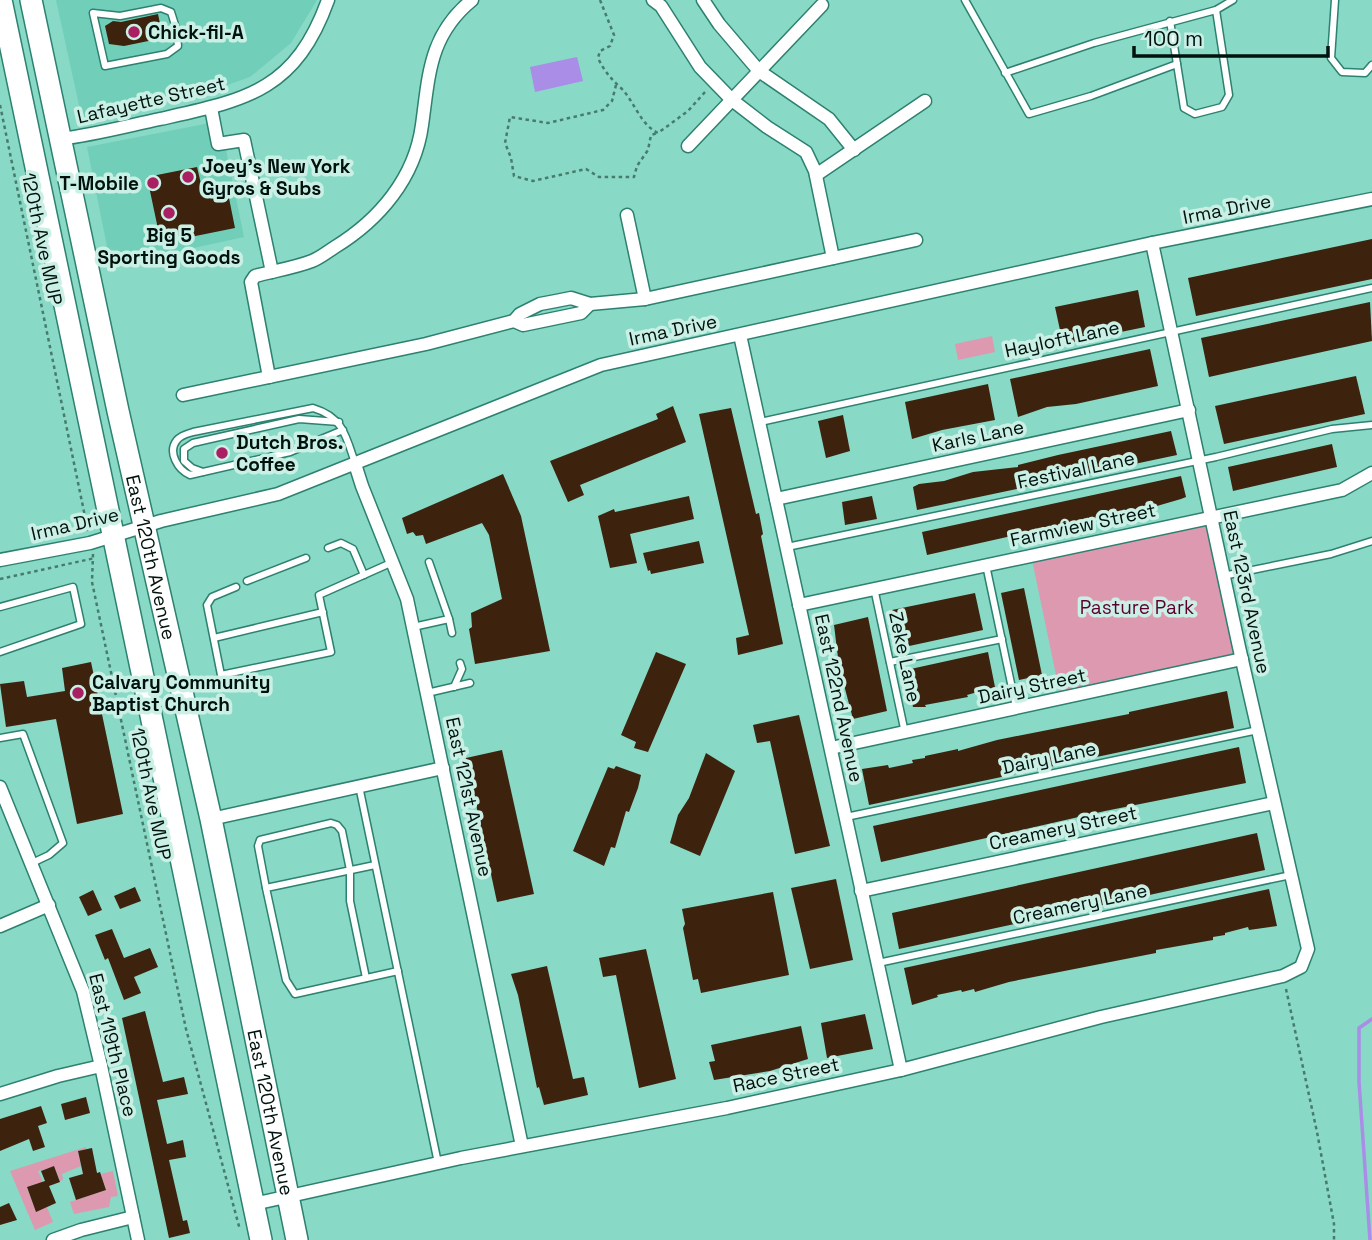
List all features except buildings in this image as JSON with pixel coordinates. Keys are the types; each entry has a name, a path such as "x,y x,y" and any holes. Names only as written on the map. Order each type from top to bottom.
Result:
{"main road":[{"name":"East 120th Avenue","path":"1,0 254,1204 252,1238"},
{"name":"East 120th Avenue","path":"31,0 112,384 211,819 297,1240"}],"street":[{"name":"Lafayette Street","path":"60,139 211,108 250,96 281,75 308,43 328,0"},
{"path":"269,377 251,282 255,276 313,260 352,237 384,207 404,179 415,155 422,128 427,76 441,37 459,11 472,0"},
{"path":"703,0 719,24 759,71 829,119 854,150"},
{"path":"657,1 701,67 732,100 806,152 816,175 833,258"},
{"path":"688,146 822,5"},
{"path":"816,175 925,101"},
{"path":"211,108 218,145 244,139 272,272"},
{"name":"Irma Drive","path":"0,560 90,543 145,526 278,494 601,365 1152,243 1372,199"},
{"path":"627,215 645,299"},
{"path":"183,395 426,344 514,321 520,314 540,304 571,298 590,304 645,299 916,240"},
{"name":"East 123rd Avenue","path":"1152,243 1223,576 1308,948 1301,967 1283,976"},
{"name":"East 122nd Avenue","path":"740,335 901,1070"},
{"name":"Karls Lane","path":"776,499 1189,410"},
{"name":"East 121st Avenue","path":"355,464 407,599 522,1146"},
{"name":"Farmview Street","path":"799,605 1342,490 1372,473"},
{"name":"Dairy Street","path":"831,748 1242,659"},
{"path":"211,819 443,768"},
{"name":"East 119th Place","path":"0,787 83,991 102,1066 138,1240"},
{"name":"Creamery Street","path":"861,891 1274,803"},
{"path":"0,926 49,905"},
{"name":"Race Street","path":"254,1204 438,1163 727,1108 901,1070 1113,1014 1283,976"},
{"path":"0,1094 46,1079 102,1066"},
{"path":"53,1240 133,1217"}],"lane":[{"path":"965,0 1029,114 1091,96 1177,64"},
{"path":"1005,73 1170,21 1216,10 1233,0"},
{"path":"1335,0 1331,58 1342,72 1365,73 1372,65"},
{"path":"161,8 171,12 178,46 167,54 105,66 93,13 120,16 161,8"},
{"path":"1170,21 1184,108 1195,114 1222,107 1229,95 1216,10"},
{"name":"Hayloft Lane","path":"760,422 1372,288"},
{"path":"343,430 308,446 265,459 190,475 183,472 176,463 174,444 179,437 313,408 339,422 343,430 355,464"},
{"path":"205,472 192,468 184,461 184,449 193,443 299,419 339,422"},
{"name":"Festival Lane","path":"787,547 1199,460 1332,429 1372,425"},
{"path":"1223,576 1331,554 1372,541"},
{"path":"328,548 341,543 353,549 364,575"},
{"path":"247,581 306,558"},
{"path":"236,587 212,597 207,605 221,675 331,652 319,595 393,562"},
{"path":"429,562 452,633"},
{"path":"986,565 1017,709"},
{"path":"0,607 73,587 81,624 0,652"},
{"name":"Zeke Lane","path":"874,588 905,733"},
{"path":"214,638 323,612"},
{"path":"413,627 449,619"},
{"path":"890,662 1002,639"},
{"path":"454,687 461,669 460,663"},
{"path":"427,693 470,683"},
{"name":"Dairy Lane","path":"846,817 1258,730"},
{"path":"0,738 23,734 62,843 49,856 32,863"},
{"path":"359,786 438,1163"},
{"path":"366,978 351,901 351,870 340,827 331,823 263,838 258,842 266,888 286,980 295,994 398,971"},
{"path":"319,825 321,834"},
{"path":"300,830 302,838"},
{"path":"281,834 282,842"},
{"path":"266,888 328,871 375,865"},
{"name":"Creamery Lane","path":"877,964 1290,875"}],"path":[{"path":"600,0 614,35 610,46 600,51 598,58 642,119 658,132"},
{"path":"617,86 612,101 603,110 548,122 510,117 505,143 514,176 533,181 586,169 599,177 634,177 637,166 648,150 651,135 688,111 714,81"},
{"name":"120th Ave MUP","path":"0,105 95,558 92,582 186,1029 252,1238"},
{"path":"0,579 95,558"},
{"path":"1283,976 1317,1132 1334,1224 1334,1240"}],"shaded area":[{"path":"56,0 317,0 291,43 250,77 210,91 82,119"},
{"path":"577,57 583,81 535,92 530,67"},
{"path":"220,121 244,237 111,266 87,147"}],"green space":[{"path":"992,336 995,352 958,360 955,344"},
{"name":"Pasture Park","path":"1211,517 1242,659 1061,699 1031,555"},
{"path":"86,1147 78,1151 81,1166 62,1174 63,1180 60,1181 54,1167 38,1171 43,1182 39,1186 38,1183 27,1188 36,1211 47,1207 53,1222 35,1230 10,1171"},
{"path":"113,1171 118,1196 111,1197 109,1207 74,1214 70,1202 106,1190 101,1174"}],"waterway":[{"path":"1370,1240 1359,1082 1359,1028 1372,1019"}],"place":[{"name":"Chick-fil-A","path":"134,32"},
{"name":"Joey's New York Gyros & Subs","path":"188,177"},
{"name":"T-Mobile","path":"153,183"},
{"name":"Big 5 Sporting Goods","path":"169,213"},
{"name":"Dutch Bros. Coffee","path":"222,453"},
{"name":"Calvary Community Baptist Church","path":"78,693"}]}
